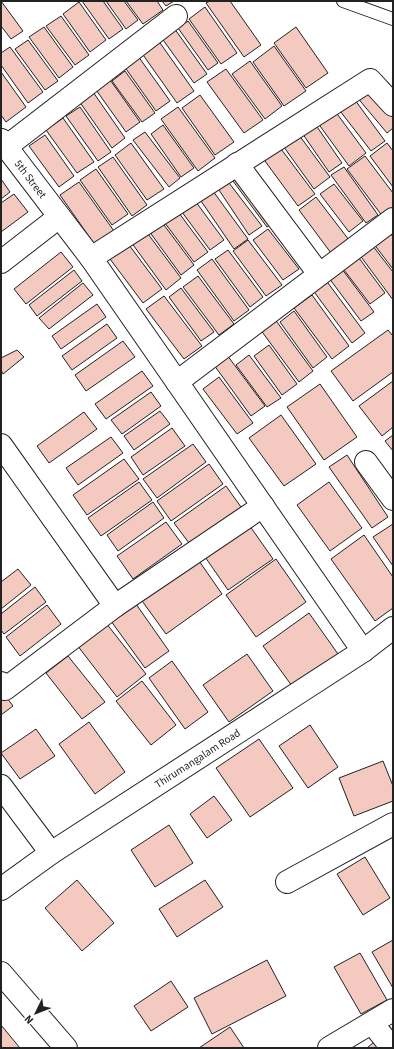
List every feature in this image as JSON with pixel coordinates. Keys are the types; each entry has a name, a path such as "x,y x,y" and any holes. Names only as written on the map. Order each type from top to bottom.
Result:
{"street":[{"path":"4,144 176,16"},
{"path":"91,258 370,80 393,105"},
{"name":"5th Street","path":"4,144 91,258 363,651"},
{"path":"237,164 319,274"},
{"path":"1,262 59,217"},
{"path":"178,382 393,219"},
{"path":"1,445 115,606"},
{"path":"366,462 393,499"},
{"path":"1,683 5,689 115,606 263,506"},
{"name":"Thirumangalam Road","path":"1,889 51,853 363,651 393,628"},
{"path":"1,786 51,853"},
{"path":"286,882 393,824"},
{"path":"1,973 66,1048"},
{"path":"328,1048 393,1010"},
{"path":"372,1023 392,1048"}],"lane":[{"path":"343,1 393,19"}],"building":[{"path":"1,1 23,31 11,39 1,26"},
{"path":"82,1 103,1 123,29 109,39"},
{"path":"106,1 124,1 138,20 126,29"},
{"path":"126,1 157,1 163,10 143,24"},
{"path":"162,1 174,1 166,6"},
{"path":"210,1 230,1 261,45 244,57 206,3"},
{"path":"79,2 106,40 90,52 63,14"},
{"path":"205,7 237,53 221,64 189,19"},
{"path":"61,16 89,55 75,65 46,26"},
{"path":"188,21 218,63 208,70 178,28"},
{"path":"44,27 73,67 59,78 29,37"},
{"path":"296,27 328,73 306,88 274,43"},
{"path":"174,28 207,74 194,83 161,37"},
{"path":"28,40 58,81 45,90 15,49"},
{"path":"158,40 194,91 177,103 141,52"},
{"path":"274,46 306,91 284,106 253,62"},
{"path":"10,47 43,92 28,103 1,65 1,53"},
{"path":"138,56 170,101 156,111 124,66"},
{"path":"250,61 282,106 265,119 232,74"},
{"path":"226,69 263,120 244,133 207,82"},
{"path":"125,71 155,113 142,122 112,81"},
{"path":"1,72 26,107 6,122 1,115"},
{"path":"108,77 140,122 126,132 94,87"},
{"path":"93,92 125,138 112,148 79,101"},
{"path":"371,92 393,118 393,128 387,133 356,96"},
{"path":"200,95 234,142 215,155 182,108"},
{"path":"352,96 385,141 371,151 337,107"},
{"path":"80,107 111,152 98,161 66,116"},
{"path":"178,107 215,158 198,171 161,119"},
{"path":"332,107 366,153 349,166 315,119"},
{"path":"63,118 94,162 77,173 46,130"},
{"path":"313,121 342,163 329,172 300,130"},
{"path":"163,125 194,168 181,177 151,134"},
{"path":"296,131 330,177 314,189 281,143"},
{"path":"145,132 180,178 169,187 133,140"},
{"path":"45,135 74,176 59,187 29,146"},
{"path":"131,143 164,189 147,200 115,155"},
{"path":"387,143 393,151 393,187 370,156"},
{"path":"278,145 315,194 298,206 262,157"},
{"path":"365,156 393,193 393,210 383,217 347,169"},
{"path":"113,157 147,205 132,216 98,167"},
{"path":"344,167 378,215 366,223 331,175"},
{"path":"96,169 128,214 112,225 80,180"},
{"path":"236,173 274,222 267,227 230,177"},
{"path":"1,179 10,192 1,199"},
{"path":"226,179 262,226 249,235 217,187"},
{"path":"79,182 114,231 95,245 60,195"},
{"path":"334,184 363,221 349,232 320,194"},
{"path":"210,187 248,239 234,249 199,198"},
{"path":"14,194 28,212 1,232 1,203"},
{"path":"316,197 349,240 331,253 299,210"},
{"path":"193,198 224,240 210,250 179,208"},
{"path":"176,209 208,252 194,262 162,219"},
{"path":"161,221 194,265 181,275 149,231"},
{"path":"268,229 299,269 283,280 253,240"},
{"path":"145,230 181,278 166,290 131,242"},
{"path":"389,231 393,237 393,269 373,243"},
{"path":"248,240 282,285 266,296 233,251"},
{"path":"126,241 162,289 143,303 107,255"},
{"path":"369,241 393,272 393,300 356,250"},
{"path":"228,250 263,297 250,307 215,259"},
{"path":"61,252 73,267 26,304 14,289"},
{"path":"356,254 385,293 370,304 341,266"},
{"path":"212,259 249,310 234,321 197,270"},
{"path":"339,265 374,312 361,321 326,274"},
{"path":"74,270 82,281 37,316 29,305"},
{"path":"198,276 234,324 219,335 183,287"},
{"path":"325,279 365,333 352,343 312,289"},
{"path":"83,283 93,295 49,329 39,318"},
{"path":"181,288 214,332 201,341 169,297"},
{"path":"312,295 349,346 332,359 294,308"},
{"path":"164,296 202,346 184,359 146,309"},
{"path":"97,304 106,317 61,349 52,336"},
{"path":"294,311 327,357 313,368 280,322"},
{"path":"274,318 313,371 299,382 260,329"},
{"path":"107,324 117,338 72,370 62,356"},
{"path":"388,330 393,336 393,372 353,401 331,371"},
{"path":"123,341 135,357 86,391 75,375"},
{"path":"269,345 297,384 282,395 254,356"},
{"path":"17,350 24,357 3,374 1,370 1,358"},
{"path":"227,355 265,406 251,416 214,365"},
{"path":"249,355 281,398 267,407 236,365"},
{"path":"142,371 153,386 106,419 95,404"},
{"path":"219,377 253,423 237,434 203,389"},
{"path":"393,381 393,427 382,436 359,406"},
{"path":"320,384 357,437 324,460 287,407"},
{"path":"151,392 161,406 122,434 111,420"},
{"path":"160,411 170,424 134,450 124,436"},
{"path":"84,412 97,429 49,463 37,446"},
{"path":"281,415 316,464 284,486 249,438"},
{"path":"172,428 185,446 143,475 131,457"},
{"path":"393,435 393,451 385,441"},
{"path":"111,437 123,453 78,485 66,468"},
{"path":"193,444 206,462 157,498 143,479"},
{"path":"347,455 388,517 372,528 329,467"},
{"path":"124,459 139,479 87,515 73,495"},
{"path":"209,464 223,484 171,521 157,501"},
{"path":"139,482 152,500 101,536 88,518"},
{"path":"329,482 362,528 330,551 297,505"},
{"path":"226,486 241,507 189,543 174,523"},
{"path":"153,502 164,518 118,551 107,535"},
{"path":"166,522 182,544 133,579 117,556"},
{"path":"247,522 273,559 228,590 203,554"},
{"path":"393,524 393,566 373,537"},
{"path":"364,535 393,577 393,608 375,621 331,559"},
{"path":"197,558 222,594 166,634 140,598"},
{"path":"276,559 306,602 256,637 226,595"},
{"path":"18,569 31,585 1,609 1,582"},
{"path":"35,587 46,602 4,634 1,630 1,614"},
{"path":"136,604 169,651 145,668 111,621"},
{"path":"47,605 61,624 20,656 6,637"},
{"path":"309,613 338,654 292,686 263,646"},
{"path":"106,623 146,674 117,697 77,645"},
{"path":"247,654 273,691 229,722 203,685"},
{"path":"68,656 105,702 82,719 46,673"},
{"path":"172,661 208,712 185,729 149,678"},
{"path":"142,681 176,725 151,745 116,701"},
{"path":"1,690 13,706 1,715"},
{"path":"89,722 125,772 95,794 59,744"},
{"path":"310,725 338,767 308,788 279,746"},
{"path":"36,729 55,756 20,779 1,753"},
{"path":"259,739 293,788 250,817 216,768"},
{"path":"383,761 393,786 393,801 354,816 339,778"},
{"path":"214,796 232,820 207,838 190,814"},
{"path":"169,825 193,863 155,887 131,850"},
{"path":"365,857 390,898 363,915 337,874"},
{"path":"77,880 114,923 82,951 45,908"},
{"path":"205,880 223,907 177,937 159,909"},
{"path":"393,940 393,988 372,952"},
{"path":"360,953 387,1000 361,1014 334,967"},
{"path":"267,960 286,996 212,1034 194,998"},
{"path":"171,981 188,1007 151,1031 134,1006"},
{"path":"1,1025 20,1048 1,1048"},
{"path":"230,1027 244,1048 199,1048"},
{"path":"374,1042 378,1048 367,1048"}]}
